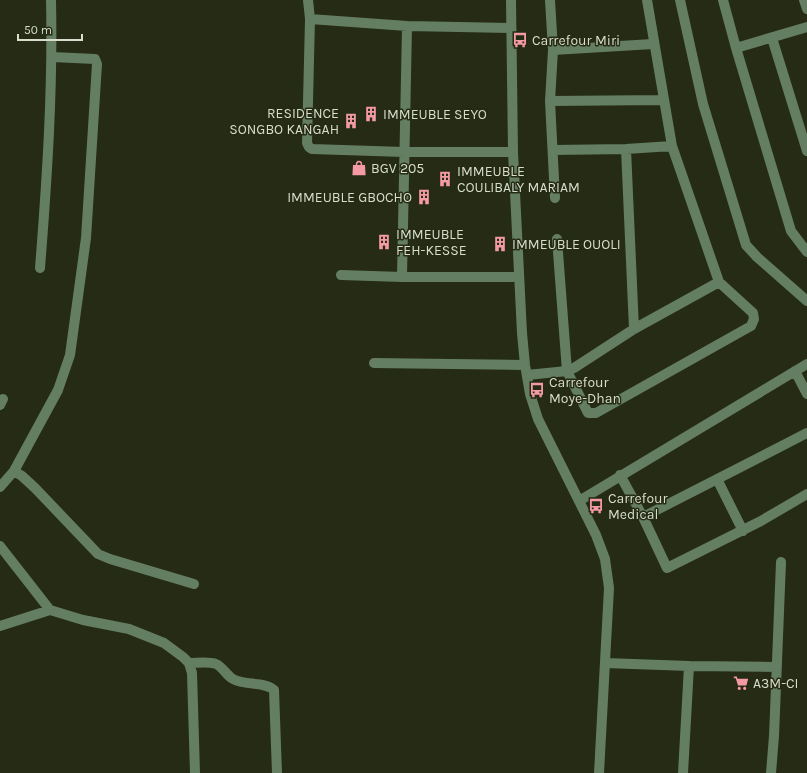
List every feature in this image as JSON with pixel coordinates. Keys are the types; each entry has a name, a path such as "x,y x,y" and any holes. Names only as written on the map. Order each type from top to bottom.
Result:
{"street":[{"path":"40,268 47,173 52,57 51,0"},
{"path":"308,0 310,19 308,147 312,149 404,152 513,152"},
{"path":"511,0 513,152 519,277 526,370 530,394 538,419 596,535 605,559 609,588 599,773"},
{"path":"550,0 553,50 550,101 555,198"},
{"path":"557,239 567,370 588,413 596,413 751,326 754,319 753,313 720,282 672,146 653,44 650,12 647,0"},
{"path":"680,0 703,104 746,245 757,257 807,301"},
{"path":"723,0 791,231 807,252"},
{"path":"804,0 807,9"},
{"path":"310,19 407,26 511,28"},
{"path":"402,277 407,26"},
{"path":"736,48 807,27"},
{"path":"772,38 807,151"},
{"path":"553,50 653,44"},
{"path":"0,487 14,471 58,390 70,355 86,238 97,64 95,59 52,57"},
{"path":"550,101 664,100"},
{"path":"553,150 626,149 672,146"},
{"path":"626,149 634,329"},
{"path":"341,275 402,277 519,277"},
{"path":"374,363 526,370 567,370 574,368 634,329 720,282"},
{"path":"579,501 807,364"},
{"path":"795,371 807,394"},
{"path":"643,517 807,433"},
{"path":"14,471 35,488 98,554 194,584"},
{"path":"620,475 643,517 667,568 761,522 807,494"},
{"path":"717,480 743,531"},
{"path":"0,546 50,610"},
{"path":"771,773 774,744 781,562"},
{"path":"0,626 50,610 83,620 129,629 164,643 183,657 188,663 192,673 195,773"},
{"path":"188,663 215,664 232,679 247,684 270,686 274,690 277,773"},
{"path":"605,663 777,667"},
{"path":"683,773 689,666"}],"place":[{"name":"Carrefour Miri","path":"520,40"},
{"name":"IMMEUBLE SEYO","path":"371,114"},
{"name":"RESIDENCE SONGBO KANGAH","path":"351,121"},
{"name":"BGV 205","path":"359,168"},
{"name":"IMMEUBLE COULIBALY MARIAM","path":"445,179"},
{"name":"IMMEUBLE GBOCHO","path":"424,197"},
{"name":"IMMEUBLE FEH-KESSE","path":"384,242"},
{"name":"IMMEUBLE OUOLI","path":"500,244"},
{"name":"Carrefour Moye-Dhan","path":"537,390"},
{"name":"Carrefour Medical","path":"596,506"},
{"name":"A3M-CI","path":"741,683"}]}
